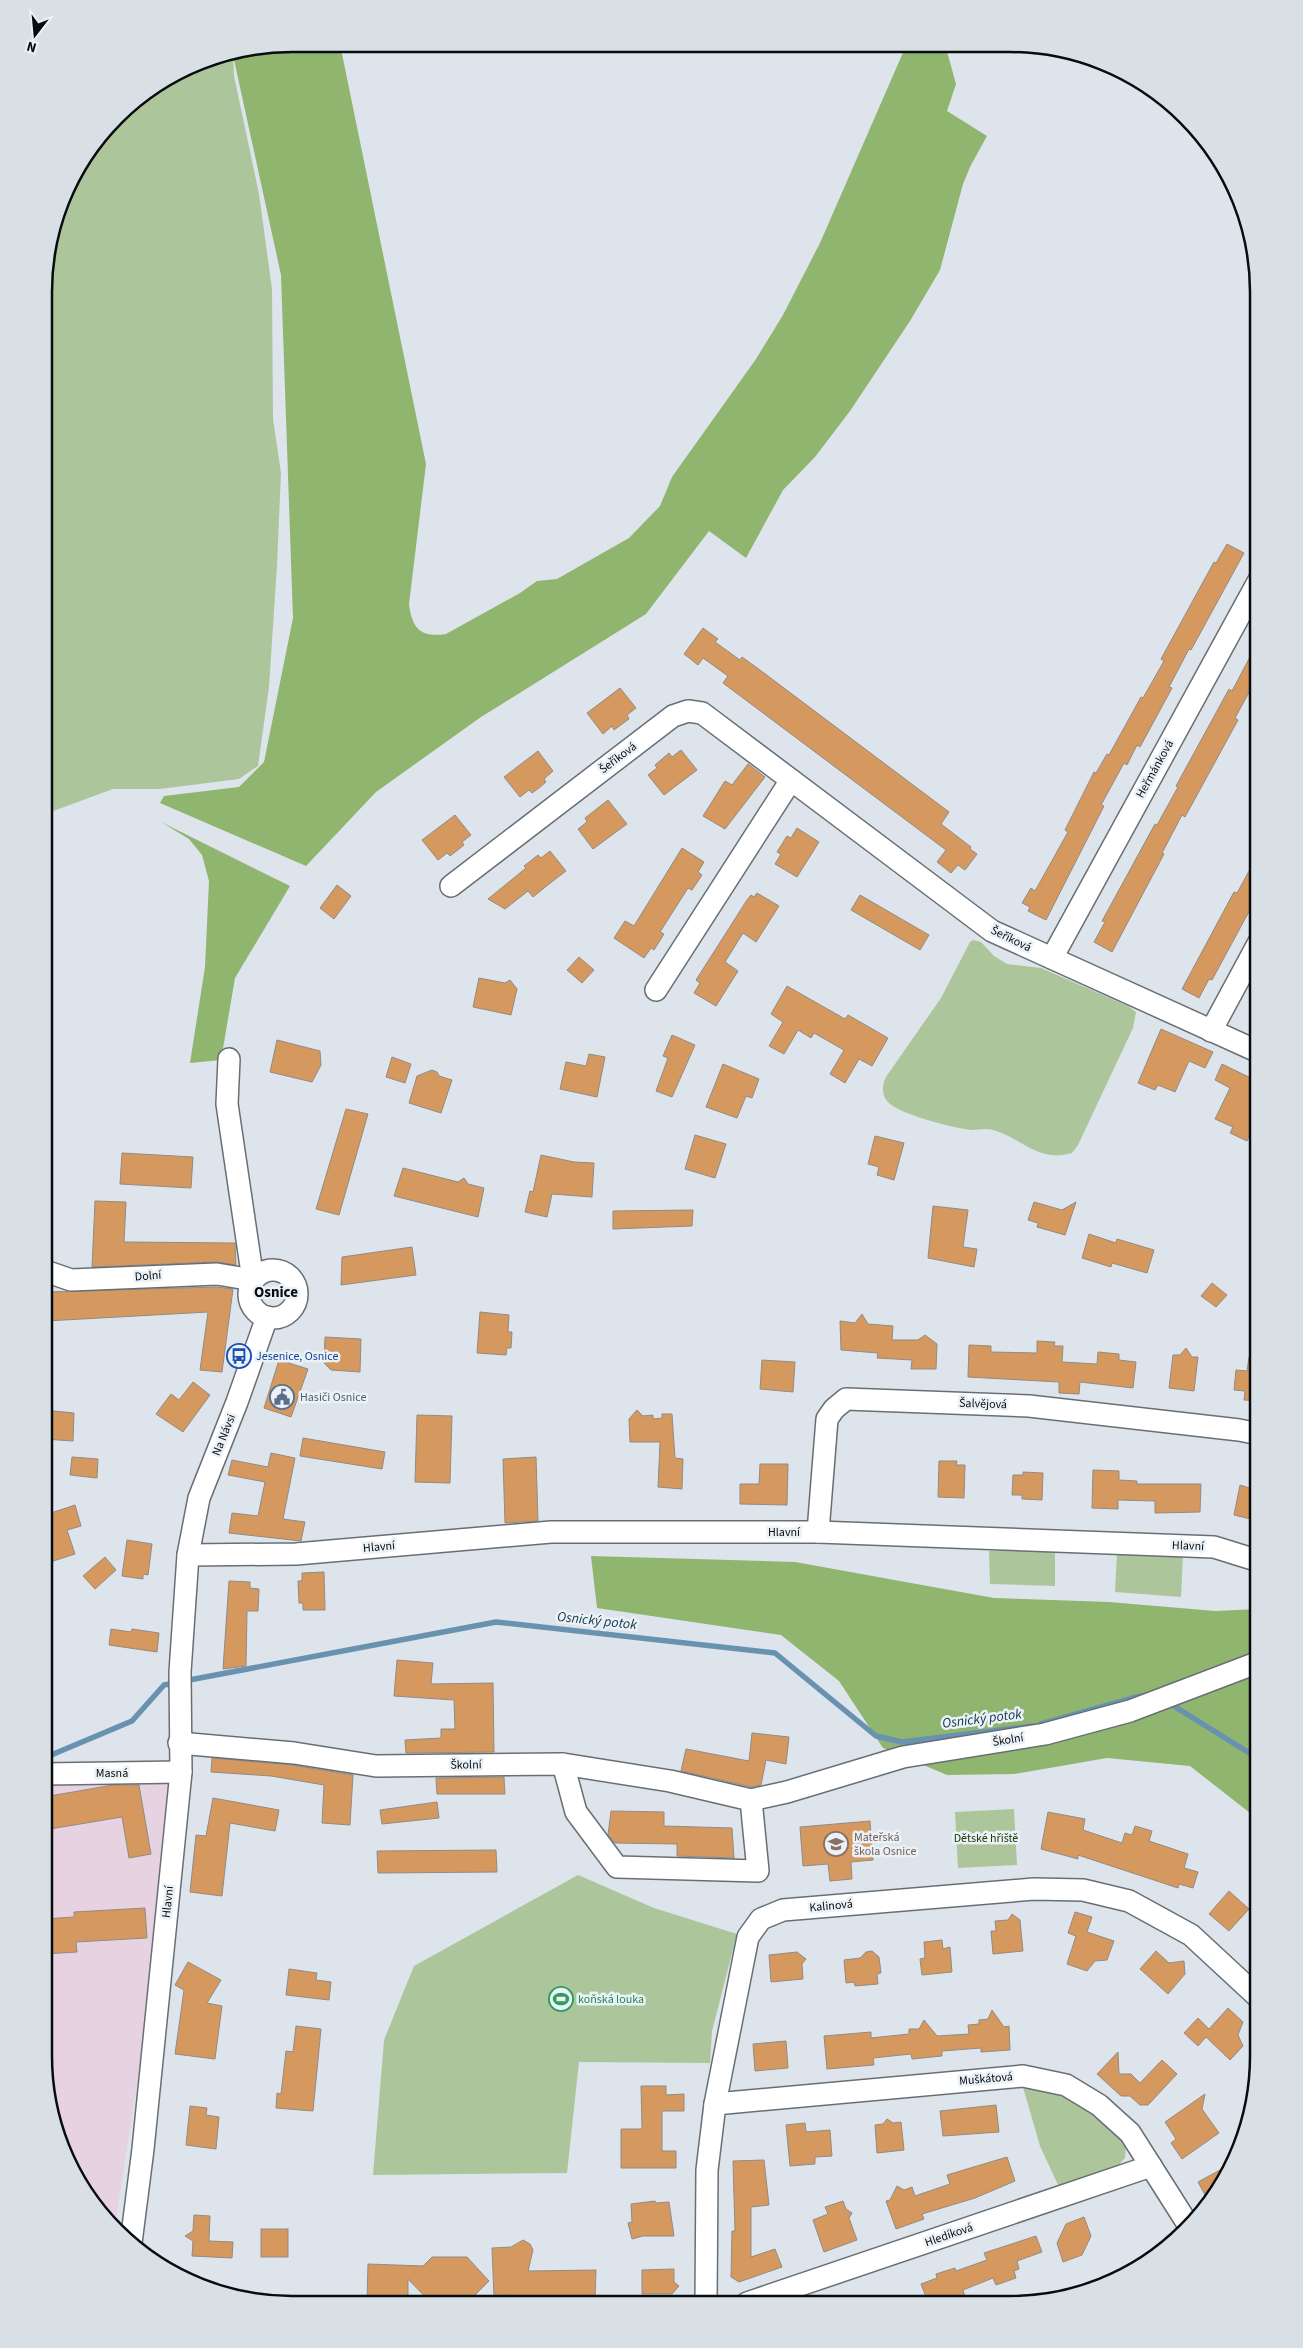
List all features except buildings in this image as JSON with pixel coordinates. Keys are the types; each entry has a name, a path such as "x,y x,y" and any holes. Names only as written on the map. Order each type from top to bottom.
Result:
{"street":[{"name":"Heřmánková","path":"1052,958 1250,596"},
{"name":"Šeříková","path":"451,886 673,716 688,712 702,713 992,931 1250,1048"},
{"path":"656,990 791,780"},
{"path":"1211,1031 1250,959"},
{"path":"229,1060 227,1104 253,1280 249,1295 255,1309 268,1317 282,1316 294,1306 297,1291 290,1276 275,1270 266,1271 253,1280"},
{"name":"Dolní","path":"52,1273 71,1280 217,1274 253,1280"},
{"name":"Na Návsi","path":"188,1555 199,1498 268,1317"},
{"name":"Šalvějová","path":"818,1532 827,1419 834,1409 846,1399 1029,1406 1250,1432"},
{"name":"Hlavní","path":"132,2234 143,2149 181,1772 179,1742 180,1672 188,1555 296,1554 551,1532 818,1532 1214,1547 1250,1558"},
{"name":"Školní","path":"179,1742 294,1752 376,1766 563,1764 670,1781 751,1800 787,1792 903,1758 1045,1734 1130,1711 1250,1665"},
{"path":"563,1764 576,1812 617,1867 758,1871 751,1800"},
{"name":"Masná","path":"52,1774 181,1772"},
{"name":"Kalinová","path":"706,2296 707,2170 715,2104 748,1937 761,1919 783,1910 1034,1888 1083,1890 1130,1901 1191,1935 1250,1990"},
{"name":"Muškátová","path":"715,2104 1023,2076 1066,2085 1099,2105 1130,2133 1185,2220"},
{"name":"Hledíková","path":"770,2296 1151,2166"}],"shaded area":[{"path":"158,1775 171,1786 141,2058 116,2218 102,2202 77,2162 65,2133 57,2103 52,2056 52,1776"}],"green space":[{"path":"342,52 426,464 409,604 410,612 415,625 424,633 446,634 520,593 537,581 557,579 629,538 660,506 672,477 756,359 783,315 820,243 903,52 947,52 956,84 947,111 987,136 963,184 940,270 910,321 850,411 815,457 783,490 746,558 709,531 646,614 481,717 376,792 306,866 160,803 164,796 239,787 264,762 293,618 281,275 234,60 276,53"},
{"path":"233,60 234,76 259,194 272,289 273,419 281,473 269,687 258,766 239,779 160,789 113,789 52,811 52,292 57,245 65,215 77,186 93,159 112,134 146,102 172,85 200,71"},
{"path":"161,822 290,886 235,978 221,1060 190,1063 205,967 209,881 202,855 189,839"},
{"path":"973,940 981,942 994,956 1007,964 1041,968 1128,1006 1136,1012 1133,1028 1078,1145 1072,1153 1049,1155 993,1130 971,1130 927,1120 894,1107 884,1096 883,1086 886,1077 941,998 970,942"},
{"path":"1055,1550 1055,1586 990,1584 989,1551"},
{"path":"1117,1554 1183,1556 1181,1597 1115,1592"},
{"path":"591,1556 795,1562 994,1598 1109,1602 1215,1611 1250,1609 1250,1813 1190,1766 1107,1758 1014,1774 947,1775 883,1748 839,1681 781,1635 597,1608"},
{"name":"Dětské hřiště","path":"1014,1809 1017,1865 958,1868 955,1812"},
{"name":"koňská louka","path":"578,1875 654,1908 737,1934 712,2031 710,2063 579,2062 567,2173 373,2175 384,2040 414,1966"},
{"path":"1023,2087 1051,2090 1084,2104 1126,2144 1125,2158 1115,2169 1059,2187 1040,2146"}],"waterway":[{"name":"Osnický potok","path":"184,1681 496,1622 775,1653 876,1736 902,1742 1032,1726"},
{"name":"Osnický potok","path":"52,1755 132,1721 164,1685 175,1683"},
{"name":"Osnický potok","path":"1041,1724 1140,1696"},
{"name":"Osnický potok","path":"1169,1703 1250,1753"}],"place":[{"name":"Jesenice, Osnice","path":"239,1356"},
{"name":"Hasiči Osnice","path":"282,1397"},
{"name":"Mateřská škola Osnice","path":"836,1844"},
{"name":"koňská louka","path":"561,1999"}],"district":[{"name":"Osnice","path":"276,1292"}]}
